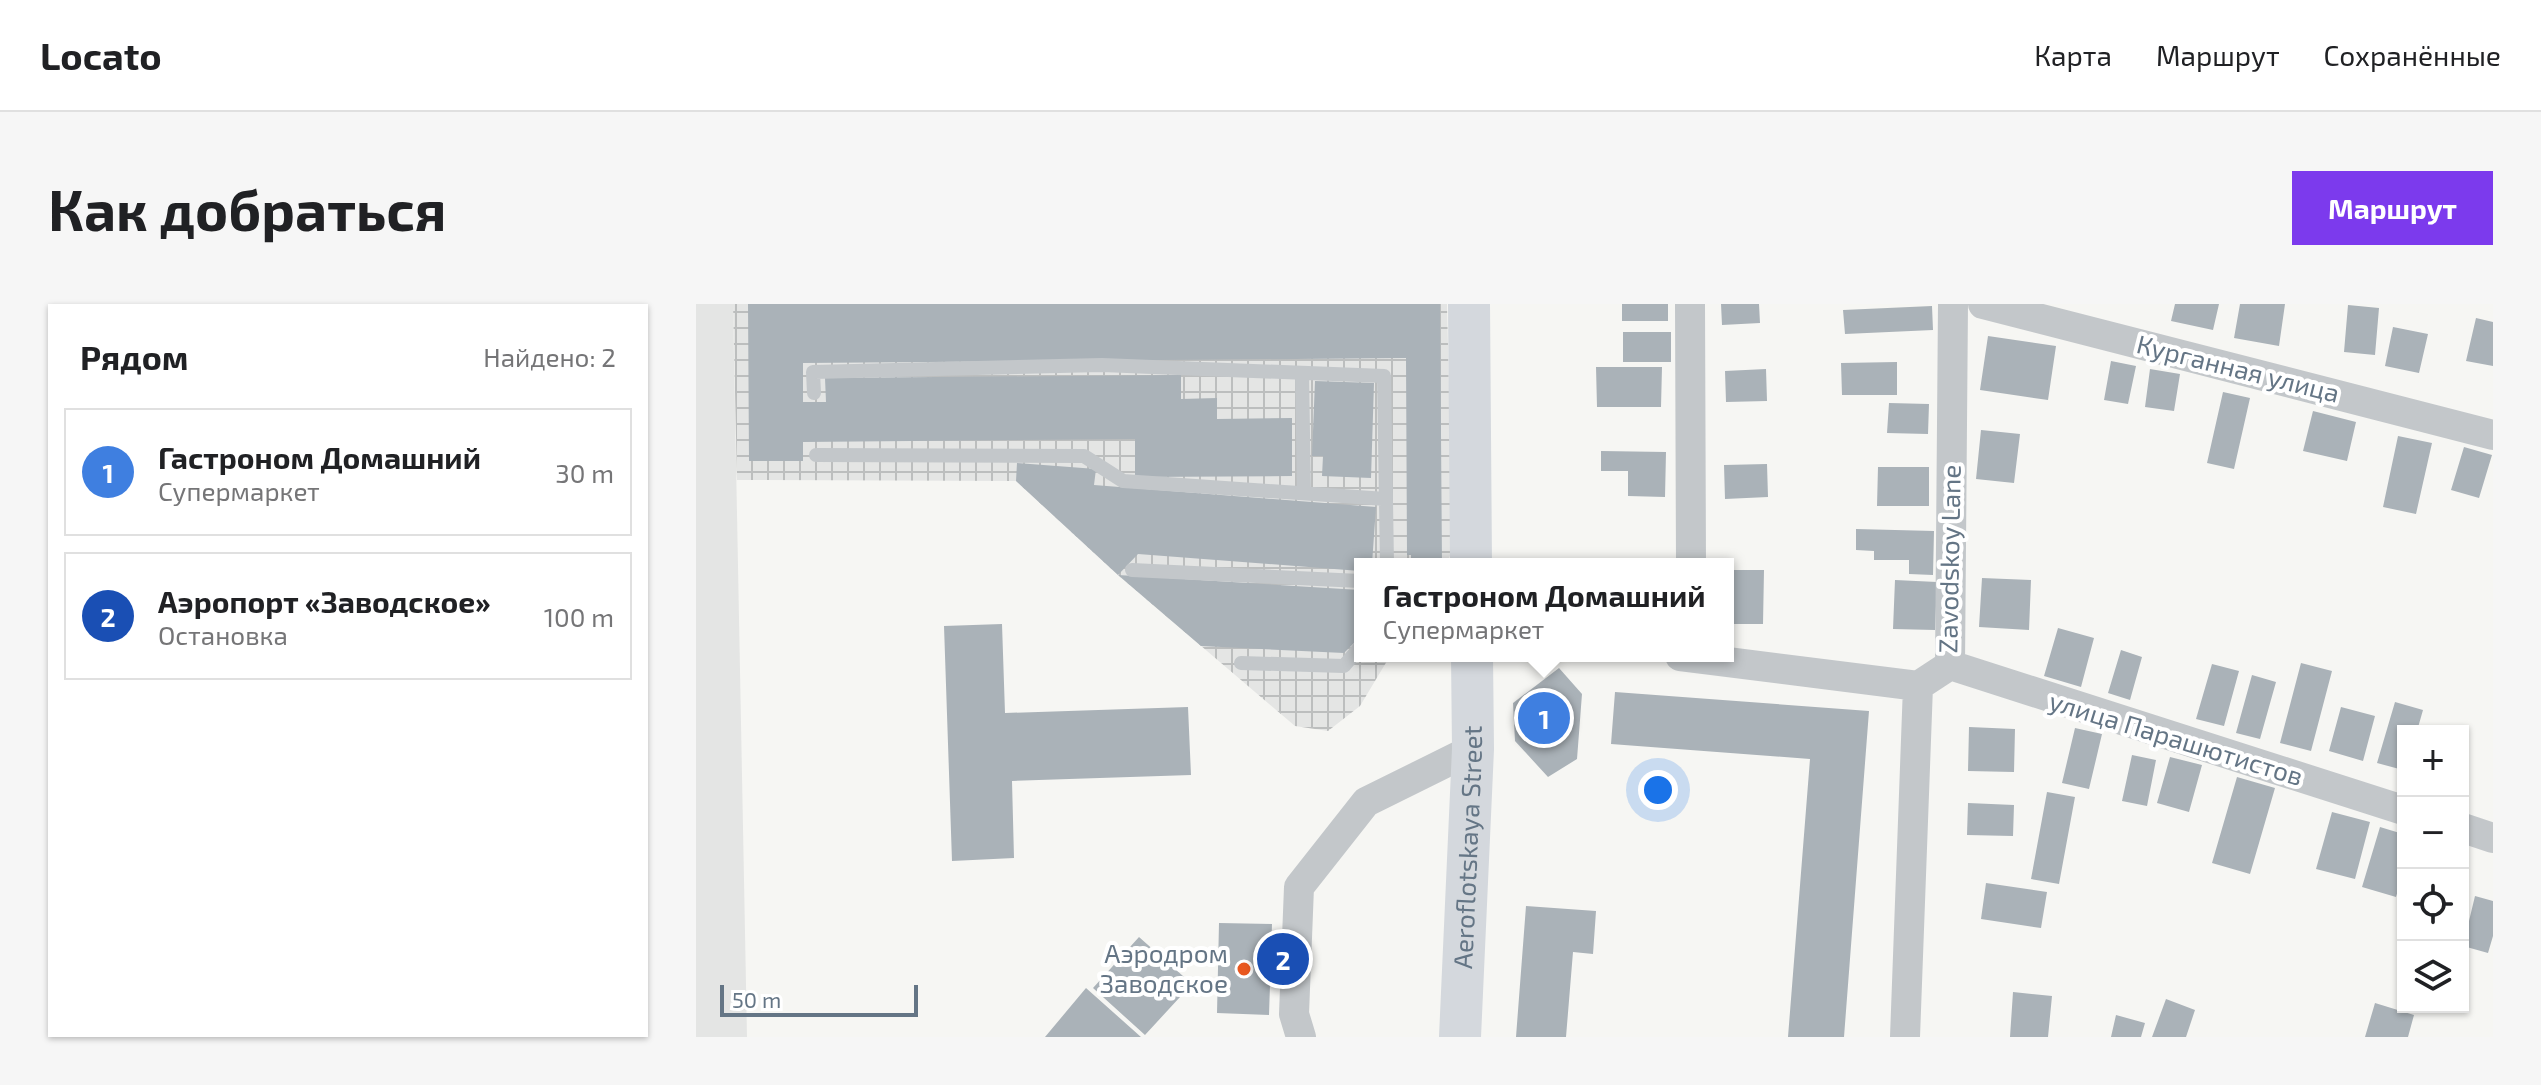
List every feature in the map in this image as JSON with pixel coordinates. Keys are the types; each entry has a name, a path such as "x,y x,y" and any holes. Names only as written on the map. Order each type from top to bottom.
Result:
{"street":[{"path":"1469,304 1471,558"},
{"path":"1690,304 1691,558"},
{"name":"Zavodskoy Lane","path":"1905,1037 1918,686 1950,665 1953,304"},
{"name":"Курганная улица","path":"1983,304 2493,435"},
{"name":"Aeroflotskaya Street","path":"1460,1037 1473,749 1472,662"},
{"path":"1734,662 1918,686"},
{"name":"улица Парашютистов","path":"1950,665 2397,808"},
{"path":"1301,1037 1294,1014 1299,887 1366,802 1473,749"},
{"path":"2469,830 2493,838"}],"lane":[{"path":"814,393 813,372 1102,365 1384,376 1387,558"},
{"path":"1302,373 1304,493"},
{"path":"816,455 1084,456 1123,481 1386,499"},
{"path":"1132,570 1354,581"},
{"path":"1241,663 1344,666 1354,654"}],"shaded area":[{"path":"696,304 733,304 747,1037 696,1037"},
{"path":"733,304 1447,304 1453,551 1449,558 1354,558 1354,662 1386,662 1360,706 1328,731 1295,726 1118,575 1016,481 737,480"}],"building":[{"path":"748,304 1440,304 1442,558 1411,558 1407,555 1406,358 803,363 803,402 826,402 825,378 1181,375 1181,399 1217,398 1217,419 1292,418 1292,476 1135,477 1135,439 803,442 803,461 749,461"},
{"path":"1622,304 1668,304 1668,321 1622,321"},
{"path":"1721,304 1759,304 1760,323 1722,325"},
{"path":"2175,304 2219,304 2213,330 2171,321"},
{"path":"2240,304 2285,304 2279,346 2234,338"},
{"path":"2348,305 2379,308 2375,355 2344,352"},
{"path":"1932,306 1933,330 1845,334 1843,310"},
{"path":"2476,318 2493,322 2493,366 2466,361"},
{"path":"2393,327 2428,334 2419,373 2385,366"},
{"path":"1623,332 1671,332 1671,362 1623,362"},
{"path":"1988,336 2056,346 2048,400 1980,390"},
{"path":"2111,361 2136,366 2128,404 2104,400"},
{"path":"1897,362 1897,395 1842,395 1841,363"},
{"path":"1596,367 1662,367 1661,407 1597,407"},
{"path":"1766,369 1767,401 1726,402 1725,371"},
{"path":"2150,369 2180,374 2174,411 2145,407"},
{"path":"1315,381 1374,383 1371,478 1322,476 1323,456 1312,456"},
{"path":"2223,392 2250,398 2234,469 2207,463"},
{"path":"1889,403 1929,404 1928,434 1887,433"},
{"path":"2313,411 2356,422 2347,461 2303,451"},
{"path":"1981,430 2020,434 2014,483 1976,479"},
{"path":"2398,436 2432,443 2416,514 2383,507"},
{"path":"2464,447 2492,455 2479,498 2451,490"},
{"path":"1601,451 1666,452 1665,497 1628,496 1628,471 1601,471"},
{"path":"1017,463 1096,469 1094,485 1376,507 1372,558 1354,558 1354,571 1138,554 1118,575 1016,481"},
{"path":"1767,464 1768,497 1725,499 1724,465"},
{"path":"1878,467 1929,467 1929,506 1877,506"},
{"path":"1856,529 1934,531 1933,575 1909,574 1909,560 1874,560 1874,551 1856,550"},
{"path":"1734,570 1764,570 1763,624 1734,624"},
{"path":"1118,575 1354,590 1354,643 1344,653 1201,646"},
{"path":"1982,578 2031,580 2029,630 1979,627"},
{"path":"1895,580 1937,582 1935,630 1893,629"},
{"path":"1002,624 1005,713 1188,707 1191,775 1012,781 1014,858 952,861 944,626"},
{"path":"2058,628 2094,638 2081,687 2044,676"},
{"path":"2121,650 2142,657 2130,700 2108,693"},
{"path":"2301,663 2332,671 2311,751 2280,743"},
{"path":"2212,664 2239,671 2224,726 2196,719"},
{"path":"1559,668 1582,694 1577,759 1548,777 1515,741 1513,703"},
{"path":"2252,675 2276,682 2260,739 2236,733"},
{"path":"1615,692 1869,711 1844,1037 1788,1037 1810,759 1611,744"},
{"path":"2395,702 2423,710 2419,725 2397,725 2397,768 2377,763"},
{"path":"2341,707 2375,716 2363,761 2329,751"},
{"path":"1969,727 2015,729 2014,772 1968,771"},
{"path":"2075,728 2102,734 2089,789 2062,783"},
{"path":"2132,755 2156,760 2147,806 2122,801"},
{"path":"2170,757 2202,765 2189,812 2157,803"},
{"path":"2237,777 2275,788 2250,874 2212,863"},
{"path":"2047,792 2075,797 2059,884 2031,879"},
{"path":"1968,803 2014,805 2013,836 1967,835"},
{"path":"2332,812 2370,822 2355,879 2316,869"},
{"path":"2380,827 2397,832 2396,897 2362,887"},
{"path":"1986,883 2047,892 2041,928 1981,919"},
{"path":"2475,896 2493,901 2493,936 2488,953 2469,948 2469,921"},
{"path":"1526,906 1596,911 1593,954 1573,952 1566,1037 1516,1037"},
{"name":"Аэродром Заводское","path":"1219,923 1272,924 1269,1015 1217,1013"},
{"path":"1139,937 1192,984 1145,1035 1093,988"},
{"path":"1086,988 1141,1037 1045,1037"},
{"path":"2013,992 2052,996 2048,1037 2010,1037"},
{"path":"2166,999 2195,1010 2186,1037 2152,1037"},
{"path":"2375,1003 2397,1010 2397,1013 2414,1015 2408,1037 2365,1037"},
{"path":"2116,1015 2145,1023 2141,1037 2111,1037"}],"place":[{"name":"Гастроном Домашний","path":"1544,718"},
{"name":"Аэропорт «Заводское»","path":"1283,959"},
{"name":"Аэродром Заводское","path":"1244,969"}]}
